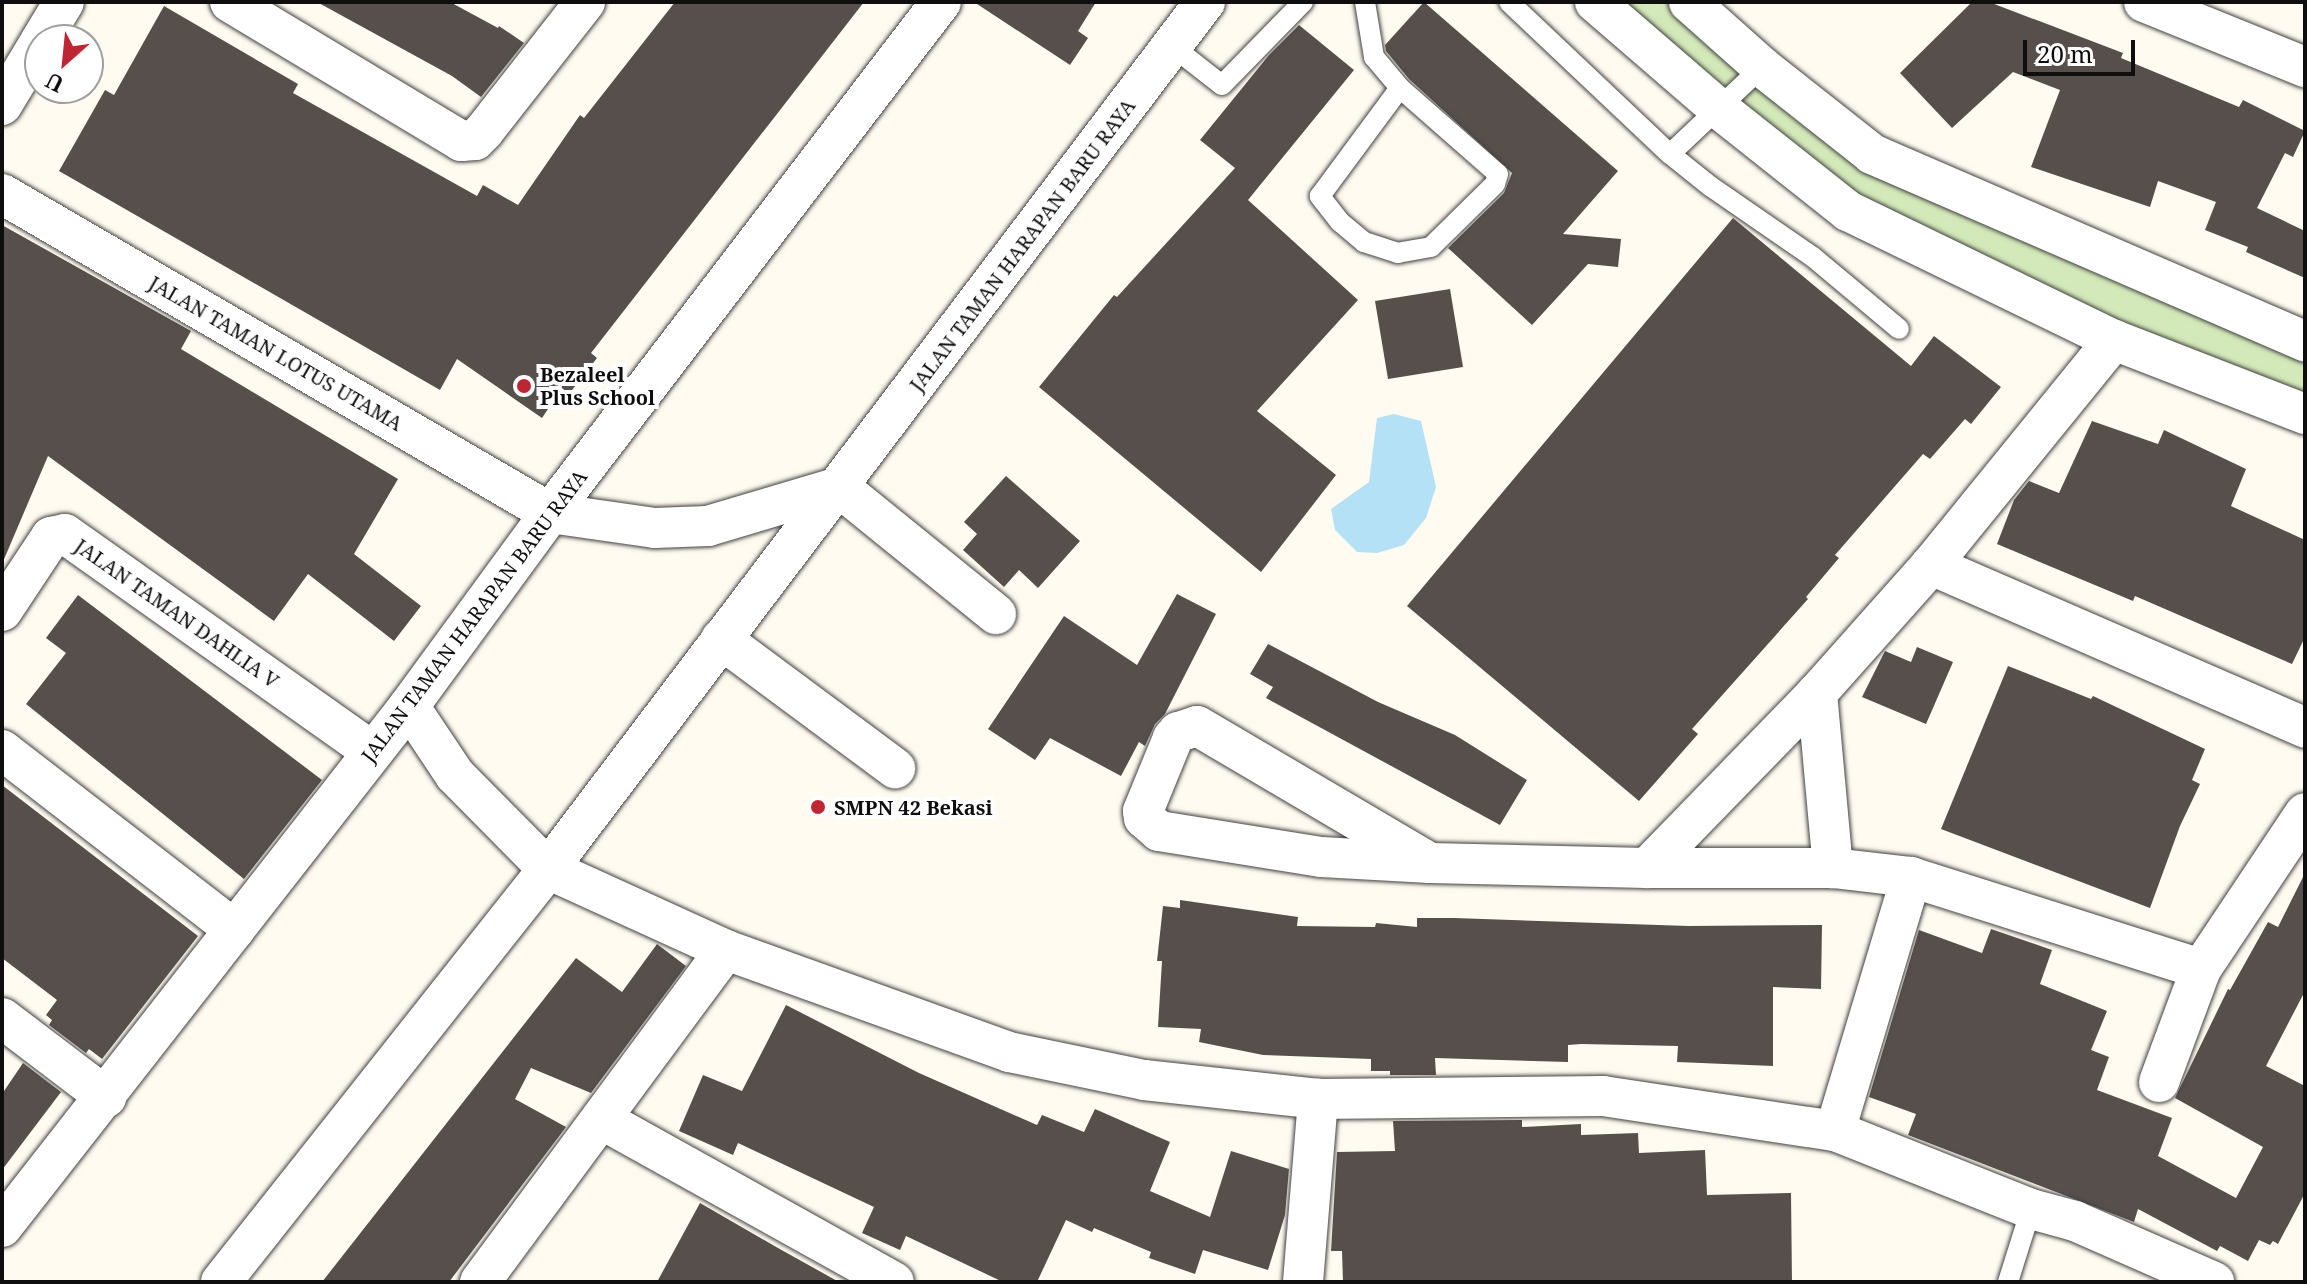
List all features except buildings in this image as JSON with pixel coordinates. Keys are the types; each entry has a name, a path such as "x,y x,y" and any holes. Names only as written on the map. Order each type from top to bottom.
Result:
{"street":[{"path":"50,24 64,2"},
{"path":"230,2 444,134 461,141 475,140 585,2"},
{"name":"JALAN TAMAN HARAPAN BARU RAYA","path":"2,1227 409,706 550,513 941,2"},
{"name":"JALAN TAMAN HARAPAN BARU RAYA","path":"221,1282 548,869 1205,2"},
{"path":"1595,2 1718,108 1848,211 2114,340 2305,414"},
{"path":"1689,2 1762,67 1872,154 2305,341"},
{"path":"2144,2 2305,67"},
{"path":"2,105 24,68"},
{"name":"JALAN TAMAN LOTUS UTAMA","path":"2,194 550,513"},
{"path":"1647,868 1817,693 1931,565 2114,340"},
{"path":"550,513 655,528 708,526 839,487 996,614"},
{"name":"JALAN TAMAN DAHLIA V","path":"2,611 51,537 65,534 373,752"},
{"path":"1931,565 2305,728"},
{"path":"721,639 895,768"},
{"path":"1817,693 1833,868"},
{"path":"409,706 455,775 548,869 726,950 1009,1052 1144,1080 1318,1099 1603,1096 1835,1131 2031,1209 2075,1221 2214,1282"},
{"path":"1430,863 1197,726 1178,732 1173,738 1143,811 1144,818 1159,831 1321,857 1430,863 1647,868 1833,868 1911,877 2201,969"},
{"path":"2,750 235,930"},
{"path":"2159,1082 2201,969 2305,813"},
{"path":"1835,1131 1911,877"},
{"path":"492,1278 601,1119 726,950"},
{"path":"2,1018 106,1097"},
{"path":"1303,1282 1318,1099"},
{"path":"601,1119 894,1282"}],"lane":[{"path":"1172,46 1222,85 1303,2"},
{"path":"1365,2 1374,57 1400,88 1498,174 1495,184 1431,247 1398,253 1364,242 1340,222 1320,196 1400,88"},
{"path":"1509,2 1670,154 1710,186 1813,257 1899,329"},
{"path":"1670,154 1762,67"},
{"path":"2008,1282 2031,1209"}],"green space":[{"path":"1595,2 1689,2 1872,154 2305,341 2305,414 1887,232"}],"water":[{"path":"1394,414 1421,421 1436,487 1426,518 1404,545 1377,553 1357,552 1335,530 1331,509 1369,482 1377,418"}],"place":[{"name":"Bezaleel Plus School","path":"524,386"},
{"name":"SMPN 42 Bekasi","path":"818,807"}]}
